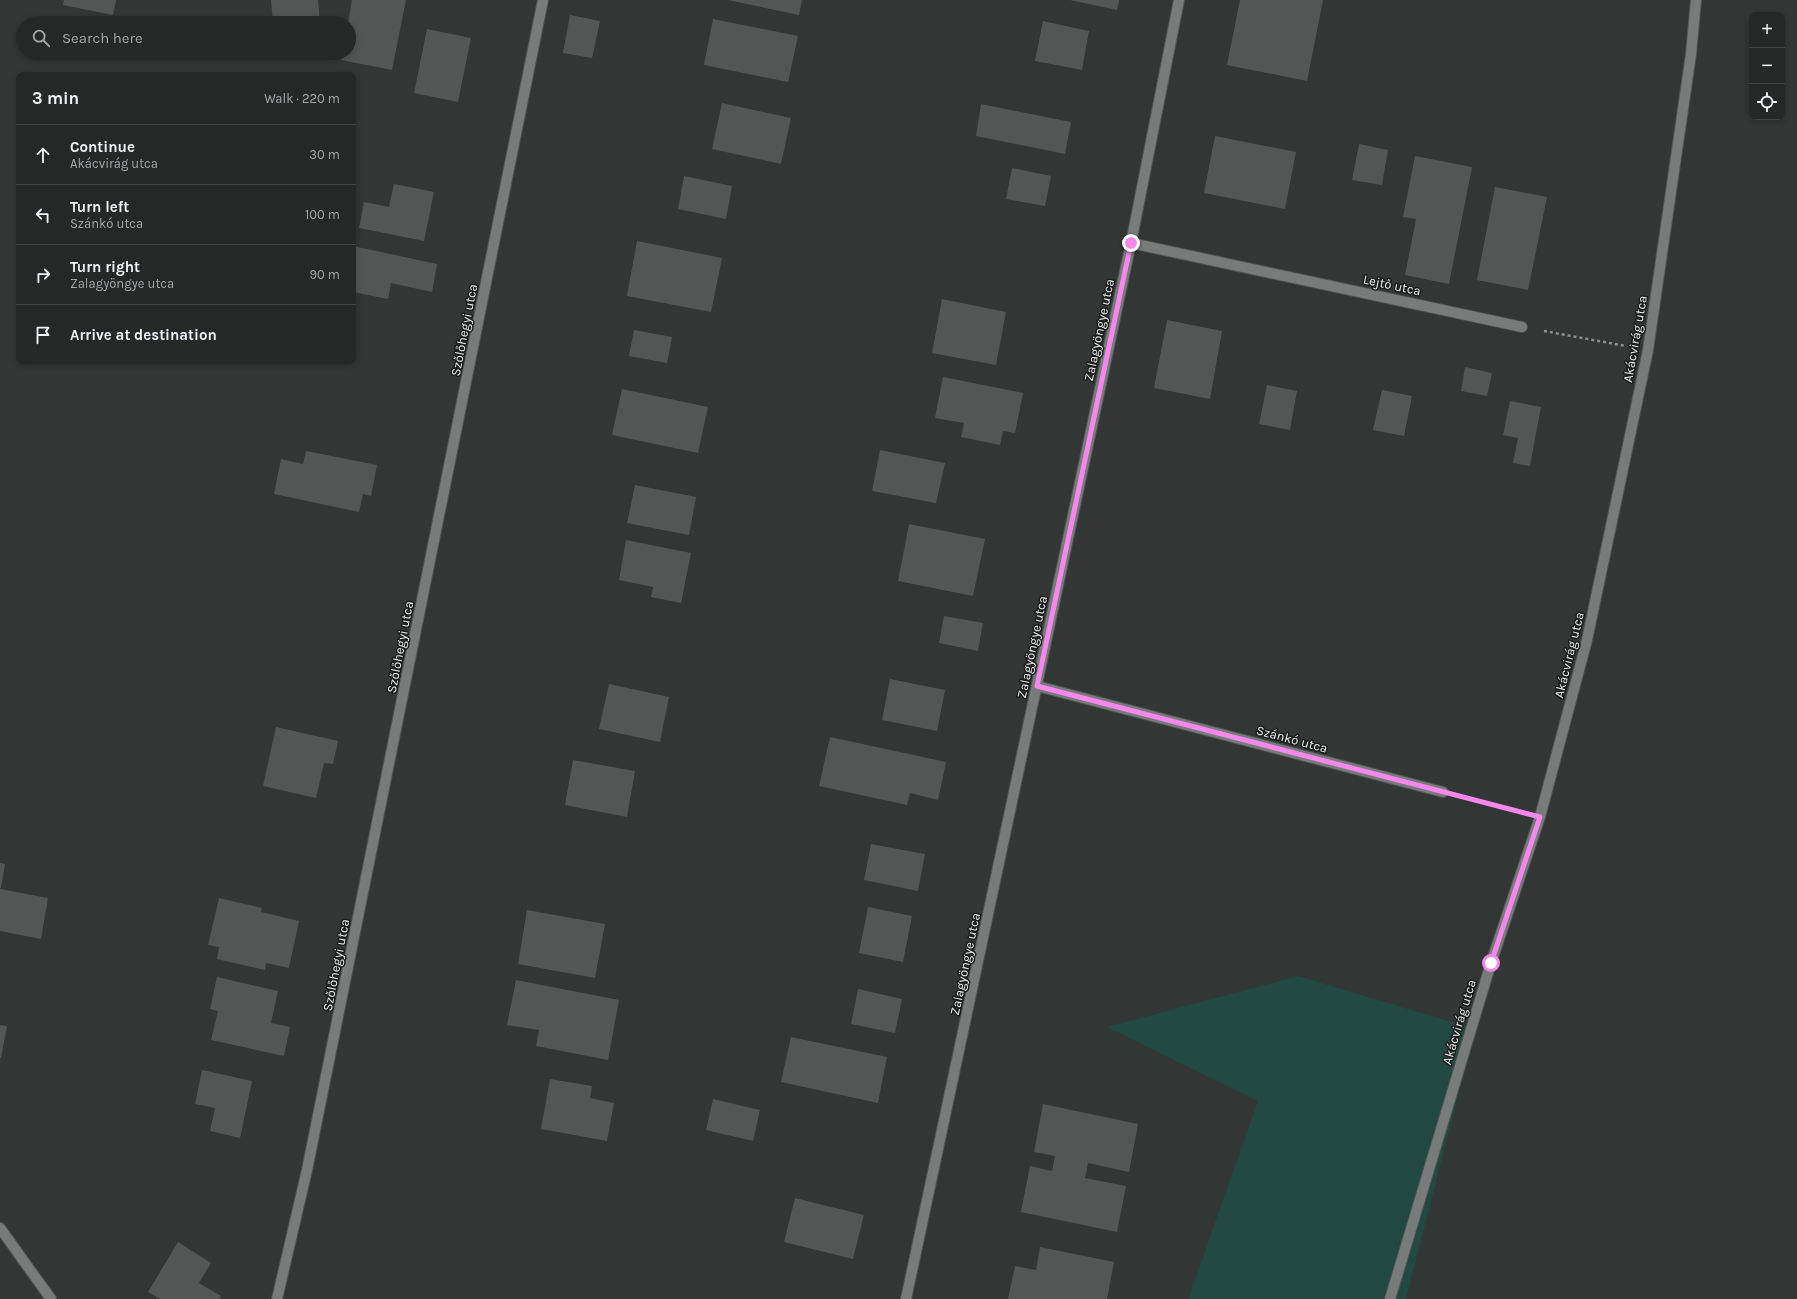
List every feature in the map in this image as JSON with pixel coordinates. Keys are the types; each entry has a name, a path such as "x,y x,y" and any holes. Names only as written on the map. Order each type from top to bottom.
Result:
{"street":[{"name":"Szőlőhegyi utca","path":"277,1299 308,1170 543,0"},
{"name":"Zalagyöngye utca","path":"906,1299 1131,243 1179,0"},
{"name":"Akácvirág utca","path":"1390,1299 1491,963 1540,817 1587,640 1648,350 1691,54 1696,0"},
{"name":"Lejtő utca","path":"1131,243 1522,327"},
{"name":"Szánkó utca","path":"1037,686 1443,792"},
{"path":"0,1228 51,1299"}],"path":[{"path":"1522,327 1648,350"},
{"path":"1443,792 1540,817"}],"green space":[{"path":"1298,976 1475,1029 1406,1299 1188,1299 1258,1101 1107,1027"}],"building":[{"path":"64,0 116,0 113,15 63,5"},
{"path":"271,0 318,0 319,16 272,16"},
{"path":"352,0 406,0 392,70 341,60 356,60 356,16 349,16"},
{"path":"728,0 802,0 799,15"},
{"path":"1070,0 1119,0 1117,10"},
{"path":"1240,0 1323,0 1307,81 1227,65"},
{"path":"570,15 600,21 592,58 563,53"},
{"path":"713,19 798,36 788,82 704,65"},
{"path":"1043,21 1089,31 1082,70 1035,61"},
{"path":"427,29 471,38 458,102 414,93"},
{"path":"722,103 791,118 781,164 712,149"},
{"path":"981,104 1071,122 1065,154 976,136"},
{"path":"1215,136 1296,152 1285,209 1204,193"},
{"path":"1359,144 1388,150 1382,185 1352,180"},
{"path":"1415,156 1472,167 1449,284 1405,275 1416,219 1403,217"},
{"path":"1012,168 1051,176 1045,206 1006,199"},
{"path":"684,176 732,186 726,219 678,209"},
{"path":"394,184 434,192 424,241 359,228 364,202 389,207"},
{"path":"1495,187 1547,197 1528,290 1477,280"},
{"path":"637,241 722,258 711,312 627,296"},
{"path":"356,247 437,264 432,292 391,283 388,299 356,293"},
{"path":"942,299 1006,312 996,365 932,353"},
{"path":"1167,320 1222,331 1210,399 1154,388"},
{"path":"634,330 672,337 667,363 629,356"},
{"path":"1465,367 1492,373 1487,396 1461,391"},
{"path":"943,377 1023,393 1015,433 1003,431 1000,445 961,437 964,423 935,418"},
{"path":"1267,385 1297,391 1290,430 1259,424"},
{"path":"622,389 708,407 698,453 612,435"},
{"path":"1382,390 1412,396 1404,436 1373,430"},
{"path":"1510,401 1541,407 1530,466 1513,463 1518,438 1503,435"},
{"path":"880,450 945,463 936,503 872,491"},
{"path":"306,451 377,465 371,496 363,494 359,512 274,494 281,459 303,464"},
{"path":"635,485 696,497 689,535 627,523"},
{"path":"909,524 985,539 973,596 898,581"},
{"path":"626,540 691,553 681,603 651,597 653,587 619,580"},
{"path":"944,616 983,623 978,651 939,643"},
{"path":"890,679 945,690 937,731 882,720"},
{"path":"609,684 669,697 660,742 599,729"},
{"path":"276,727 338,741 333,764 324,763 316,798 263,786"},
{"path":"830,737 946,762 938,800 910,793 907,805 819,786"},
{"path":"573,760 635,771 627,817 565,805"},
{"path":"871,844 925,854 918,891 864,880"},
{"path":"0,863 5,864 1,888 0,888"},
{"path":"0,889 48,898 41,939 0,931"},
{"path":"219,898 262,908 261,912 299,921 289,968 266,963 265,970 217,959 219,947 208,945"},
{"path":"868,907 912,916 903,962 859,953"},
{"path":"527,910 605,924 595,978 518,964"},
{"path":"217,977 278,991 271,1023 290,1027 284,1056 211,1040 218,1011 210,1009"},
{"path":"516,980 619,1000 608,1060 536,1046 539,1030 507,1025"},
{"path":"858,989 902,999 895,1033 851,1024"},
{"path":"0,1025 7,1026 1,1058 0,1058"},
{"path":"791,1037 887,1057 878,1103 781,1082"},
{"path":"202,1070 252,1081 240,1138 210,1131 215,1108 195,1104"},
{"path":"550,1079 592,1086 590,1098 614,1103 607,1141 541,1129"},
{"path":"713,1099 760,1110 753,1141 706,1130"},
{"path":"1043,1104 1138,1124 1129,1172 1088,1163 1085,1178 1126,1186 1117,1232 1021,1212 1030,1166 1052,1171 1055,1156 1034,1152"},
{"path":"795,1198 864,1215 853,1259 784,1242"},
{"path":"178,1242 211,1263 199,1283 221,1296 219,1299 160,1299 148,1292"},
{"path":"1040,1247 1114,1262 1107,1299 1008,1299 1015,1266 1036,1270"}],"route":[{"path":"1131,243 1037,686 1540,817 1491,963"}]}
